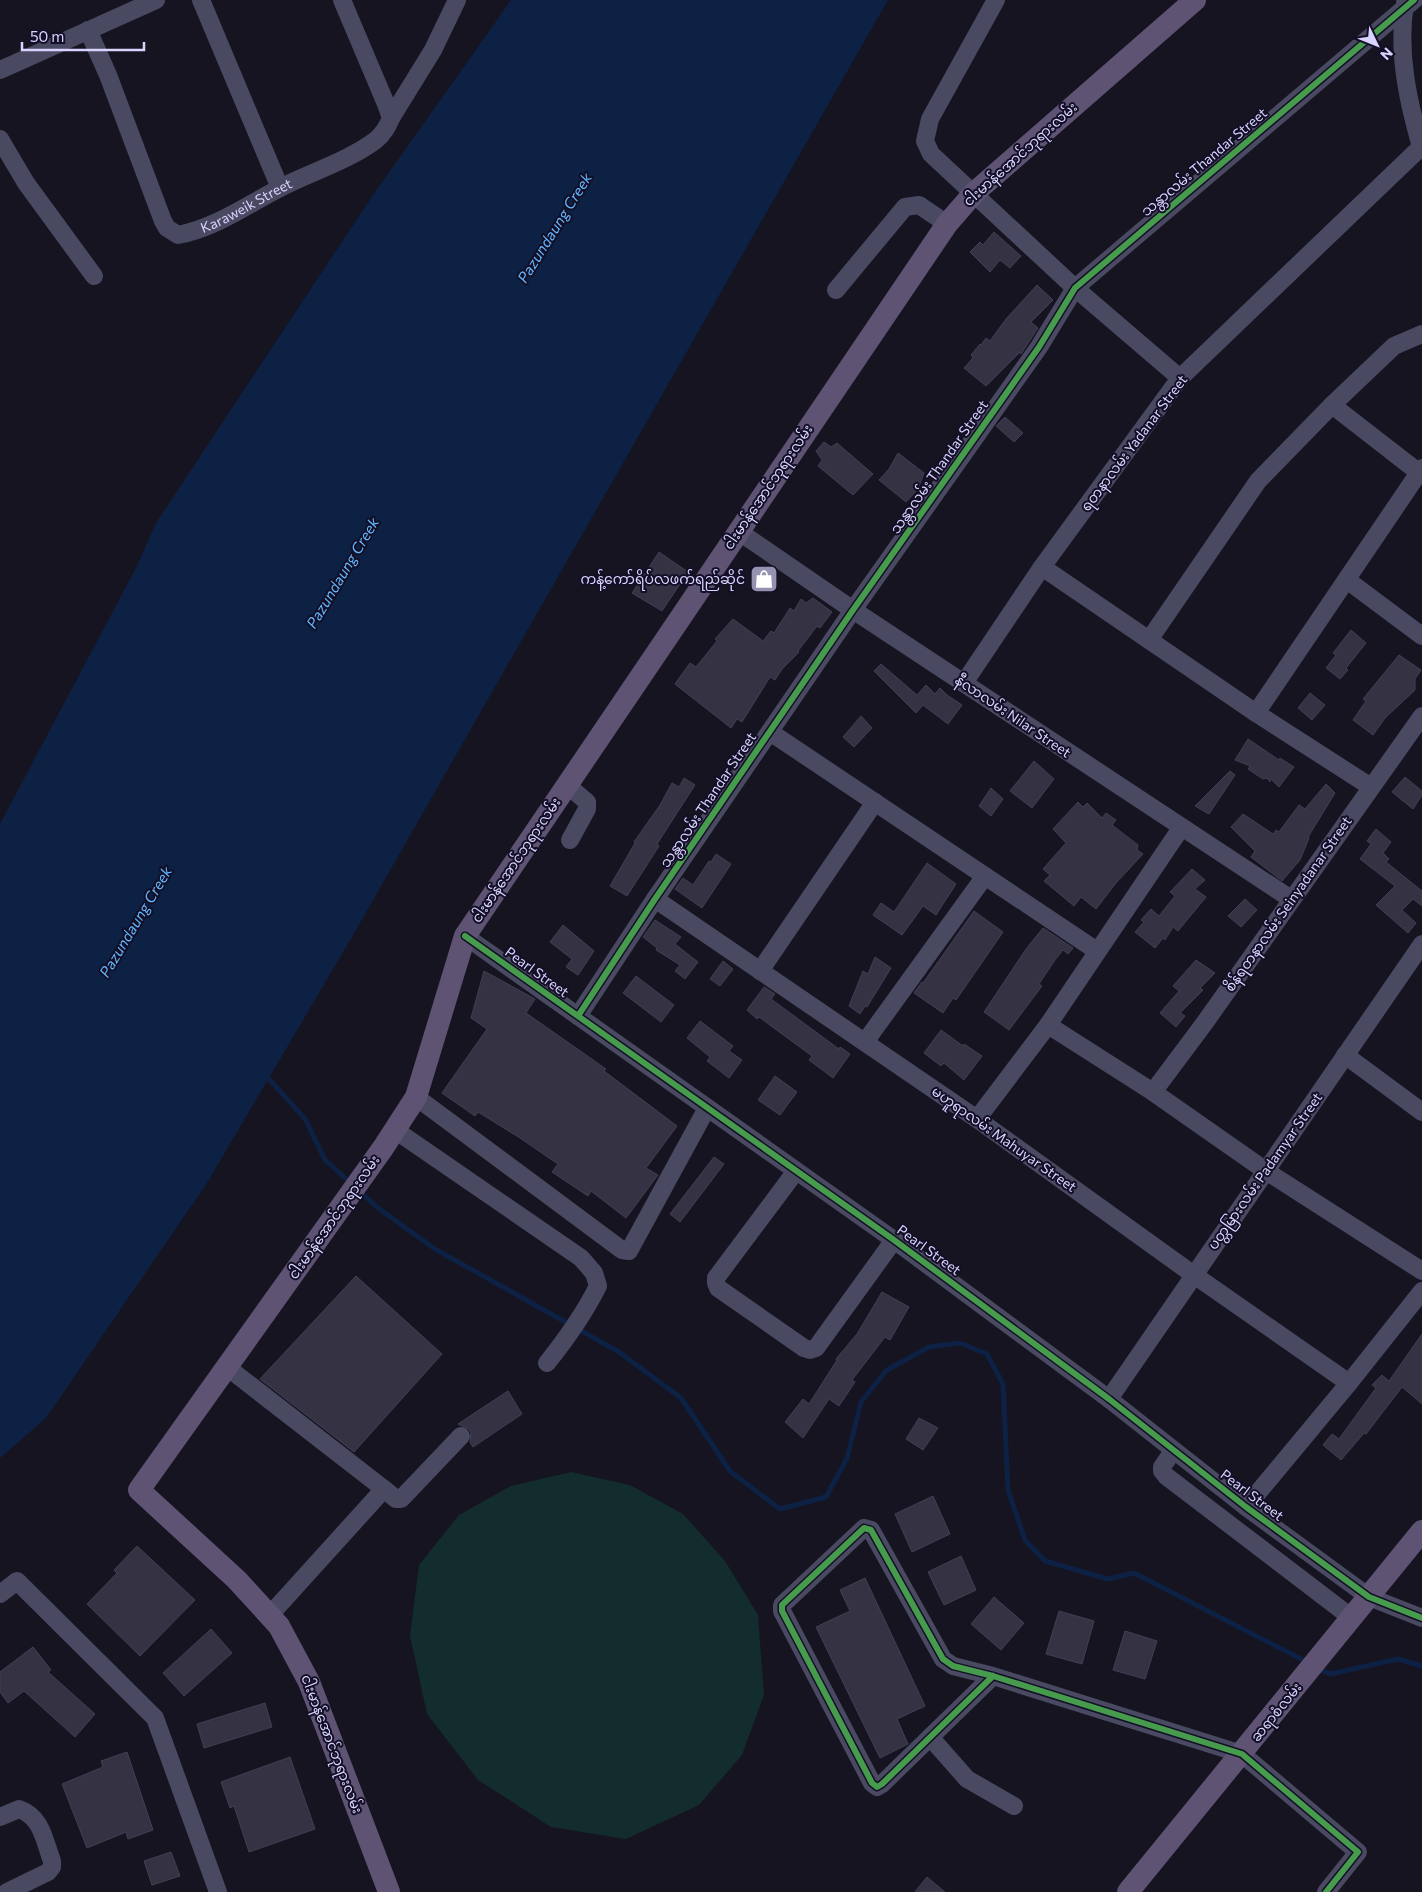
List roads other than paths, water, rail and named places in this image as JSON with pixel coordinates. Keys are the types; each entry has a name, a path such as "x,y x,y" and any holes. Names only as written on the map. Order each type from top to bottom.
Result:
{"main road":[{"name":"ငါးမာန်အောင်ဘုရားလမ်း","path":"389,1892 309,1682 279,1626 237,1580 139,1490 395,1130 416,1097 465,936 947,224 974,193 1195,0"},
{"name":"ဆရာစံလမ်း","path":"1128,1892 1422,1531"}],"street":[{"path":"0,70 156,0"},
{"path":"201,0 280,188"},
{"path":"342,0 391,118"},
{"name":"Karaweik Street","path":"88,30 108,75 163,222 172,232 181,235 226,218 280,188 352,154 377,139 387,128 391,118 433,50 457,0"},
{"path":"996,0 930,119 925,141 931,154 1074,288 1180,378"},
{"path":"1407,3 1402,36 1405,83 1422,149"},
{"name":"သန္တာလမ်း Thandar Street","path":"578,1016 853,610 1039,347 1074,288 1407,3"},
{"path":"0,139 26,183 94,276"},
{"name":"ရတနာလမ်း Yadanar Street","path":"964,683 1042,568 1180,378 1422,149"},
{"path":"836,290 905,207 919,205 947,224"},
{"path":"1149,640 1258,481 1332,405 1394,346 1422,334"},
{"path":"1256,713 1421,472 1332,405"},
{"name":"နီလာလမ်း Nilar Street","path":"738,531 853,610 1291,899"},
{"path":"1042,568 1256,713 1371,787"},
{"path":"1347,580 1422,636"},
{"name":"စိန်ရတနာလမ်း Seinyadanar Street","path":"1153,1092 1206,1022 1422,716"},
{"path":"770,732 1097,951"},
{"path":"567,785 587,802 587,808 570,840"},
{"path":"760,971 875,802"},
{"path":"977,1119 1048,1025 1181,828"},
{"path":"864,1042 985,876"},
{"name":"မဟူရာလမ်း Mahuyar Street","path":"655,900 977,1119 1194,1275 1349,1383"},
{"name":"Pearl Street","path":"465,936 894,1240 1109,1399 1246,1507 1368,1597 1422,1618"},
{"name":"ပတ္တမြားလမ်း Padamyar Street","path":"1109,1399 1345,1055 1420,952"},
{"path":"1048,1025 1153,1092 1266,1171 1422,1271"},
{"path":"1345,1055 1422,1112"},
{"path":"416,1097 622,1250 629,1251 707,1108"},
{"path":"395,1130 581,1258 594,1274 598,1286 580,1320 547,1362"},
{"path":"796,1171 716,1278 718,1288 804,1348 810,1350 816,1348 894,1240"},
{"path":"1246,1507 1349,1383 1422,1291"},
{"path":"227,1367 396,1499 402,1499 461,1436"},
{"path":"1173,1451 1162,1467 1162,1471 1166,1476 1352,1618"},
{"path":"270,1616 384,1489"},
{"path":"993,1676 882,1784 877,1786 872,1783 782,1611 785,1601 864,1528 868,1528 871,1530 943,1659 954,1666 993,1676 1242,1754 1358,1852 1326,1892"},
{"path":"0,1594 17,1581 155,1718 218,1892"},
{"path":"930,1737 967,1778 1014,1806"},
{"path":"0,1817 19,1810 29,1813 37,1820 52,1861 52,1867 48,1872 7,1892"}],"water":[{"name":"Pazundaung Creek","path":"511,0 888,0 349,942 207,1183 46,1418 0,1458 0,824 137,566 156,523 371,198"}],"waterway":[{"path":"262,1076 270,1080 305,1119 325,1160 351,1183"},
{"path":"359,1191 378,1208 435,1249 619,1352 681,1398 730,1471 780,1509 826,1497 847,1458 861,1402 887,1370 929,1347 960,1343 987,1354 1003,1384 1008,1490 1025,1540 1045,1561 1108,1579 1134,1573 1307,1662"},
{"path":"1317,1668 1330,1674 1398,1659 1422,1666"}],"place":[{"name":"ကန့်ကော်ရိပ်လဖက်ရည်ဆိုင်","path":"764,579"}]}
